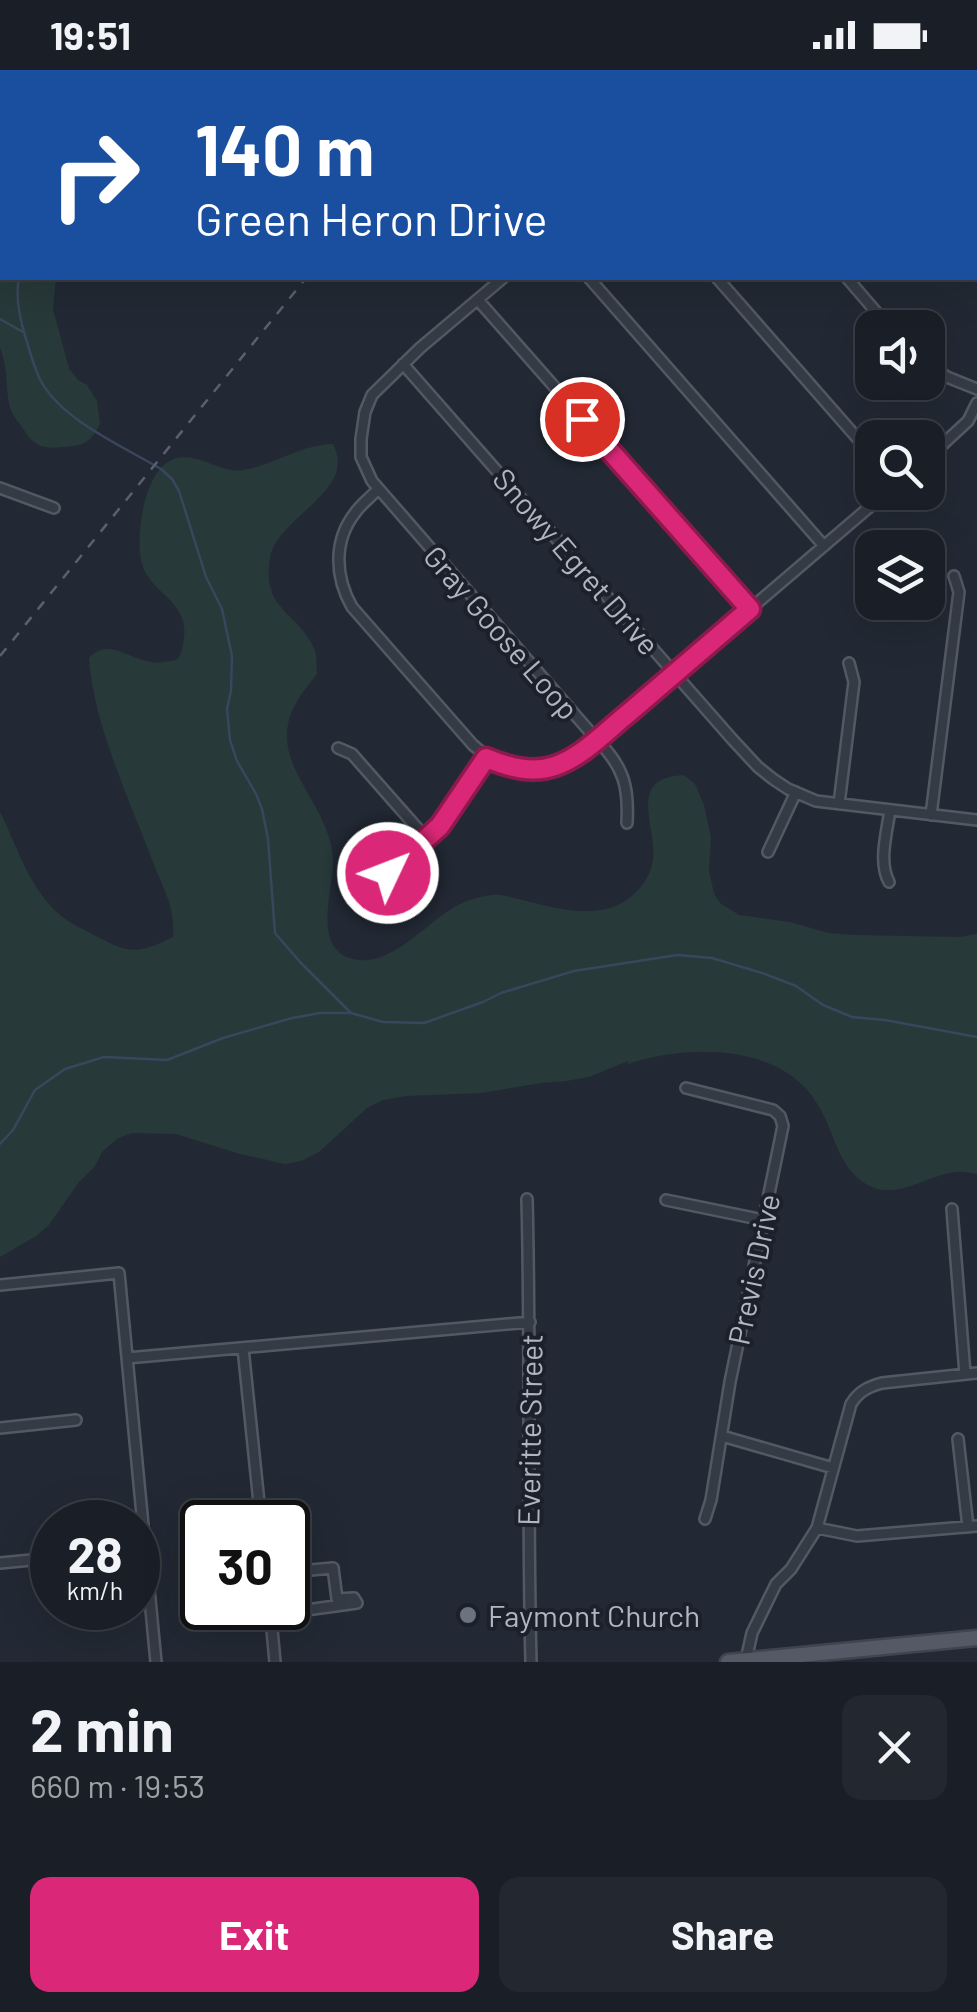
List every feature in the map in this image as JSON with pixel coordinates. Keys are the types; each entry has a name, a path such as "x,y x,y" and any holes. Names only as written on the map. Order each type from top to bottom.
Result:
{"main road":[{"path":"728,1662 977,1638"}],"street":[{"name":"Gray Goose Loop","path":"501,280 372,395 365,412 362,456 378,489 597,740 865,510"},
{"path":"591,280 824,546"},
{"path":"719,280 855,436"},
{"path":"849,280 875,310"},
{"path":"478,300 750,609"},
{"name":"Snowy Egret Drive","path":"403,364 758,767 816,800 977,820"},
{"path":"945,376 977,390"},
{"path":"945,442 968,421 977,403"},
{"path":"0,488 54,508"},
{"path":"378,489 355,512 345,529 340,550 338,572 352,607 486,758 512,767 540,769 569,759 597,740 613,756 628,792 627,823"},
{"path":"931,815 959,592 954,576"},
{"path":"839,804 854,682 849,663"},
{"path":"338,748 352,754 426,838"},
{"path":"388,873 450,813 486,758"},
{"path":"768,852 796,792"},
{"path":"889,882 884,860 890,810"},
{"name":"Previs Drive","path":"686,1088 773,1110 783,1126 705,1519"},
{"name":"Everitte Street","path":"527,1199 531,1662"},
{"path":"666,1200 763,1220"},
{"path":"952,1210 965,1374"},
{"path":"0,1286 118,1273 156,1662"},
{"path":"128,1358 530,1322"},
{"path":"244,1348 259,1500"},
{"path":"746,1660 752,1633 776,1584 791,1570 818,1528 852,1404 862,1391 882,1383 977,1373"},
{"path":"0,1428 76,1420"},
{"path":"722,1436 834,1468"},
{"path":"818,1528 858,1536 972,1527 958,1439"},
{"path":"0,1564 30,1561"},
{"path":"310,1570 333,1568 337,1599 354,1598 357,1602 310,1608"},
{"path":"272,1630 275,1662"}],"shaded area":[{"path":"0,280 56,280 53,309 69,369 87,385 97,401 100,424 90,440 51,448 40,446 28,436 9,404 0,348"},
{"path":"333,444 338,461 335,476 276,543 269,576 276,601 308,638 316,654 317,674 293,709 287,734 293,765 331,844 328,920 334,946 343,955 371,960 395,950 455,907 486,896 582,911 611,908 637,891 652,865 648,808 654,786 665,778 684,775 695,784 704,805 711,837 709,870 714,894 720,903 739,915 790,922 828,933 960,937 977,934 977,1174 954,1172 892,1190 872,1187 845,1162 818,1105 802,1085 782,1070 732,1054 678,1053 628,1061 589,1077 566,1081 482,1093 383,1100 367,1108 319,1152 285,1164 176,1134 132,1133 118,1138 102,1152 48,1226 0,1257 0,812 32,879 63,917 104,940 132,950 173,937 167,896 104,734 89,658 111,649 161,663 177,660 181,652 184,625 180,614 145,572 140,548 145,502 157,474 166,464 186,457 244,470"}],"waterway":[{"path":"19,280 24,332 37,372 52,397 96,432 161,469 179,491 206,577 222,609 232,656 227,709 230,740 262,809 275,933 351,1013"},
{"path":"0,319 23,332"},
{"path":"0,1144 13,1130 35,1090 65,1069 104,1057 167,1060 223,1038 320,1013 424,1023 501,993 574,971 677,955 712,958 762,973 796,986 823,1005 852,1017 977,1037"}],"railway":[{"path":"0,656 304,280"}],"place":[{"name":"Faymont Church","path":"468,1615"}],"route":[{"path":"388,873 440,826 486,758 530,769 554,766 569,759 597,740 750,609 582,419"}]}
